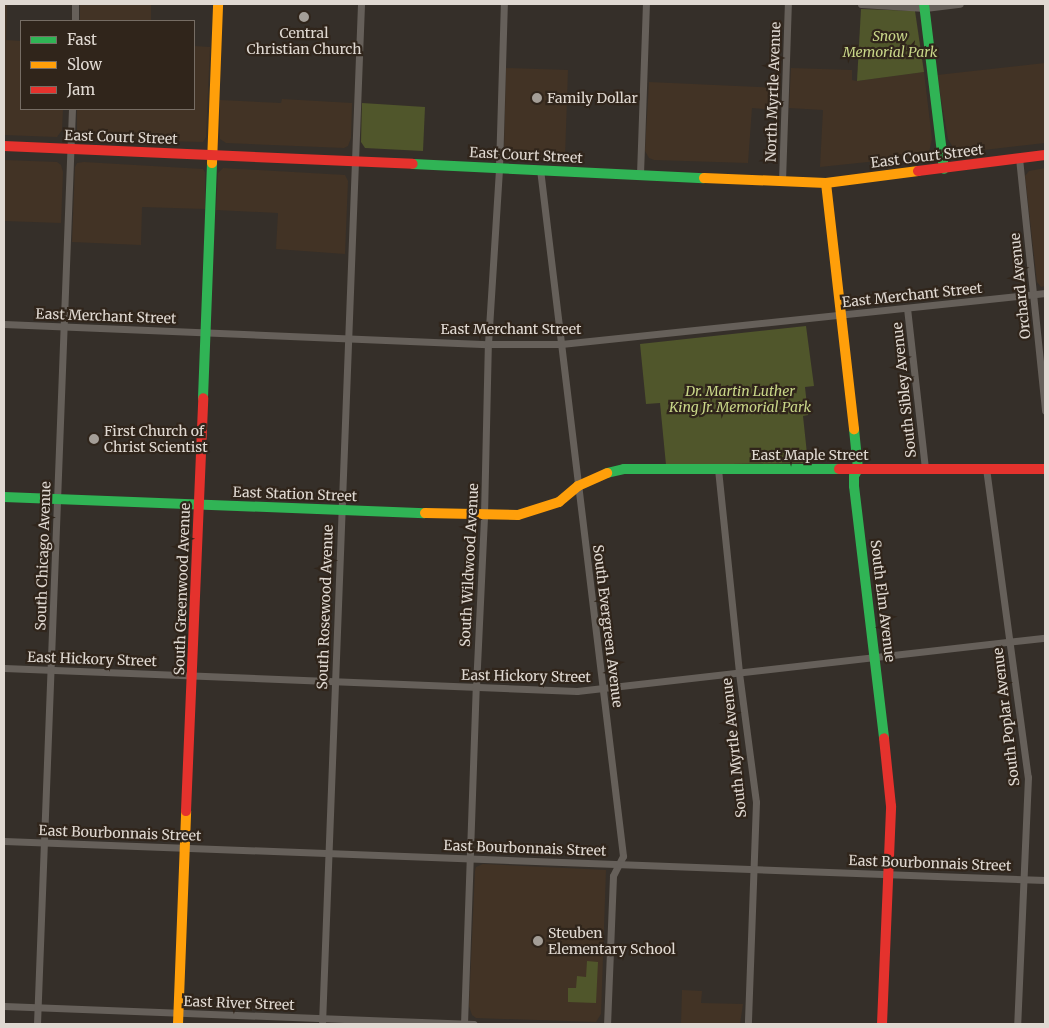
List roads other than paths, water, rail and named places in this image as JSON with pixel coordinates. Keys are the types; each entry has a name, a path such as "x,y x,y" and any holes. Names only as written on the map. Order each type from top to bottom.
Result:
{"main road":[{"name":"South Greenwood Avenue","path":"178,1024 218,4"},
{"path":"924,6 944,169"},
{"name":"East Court Street","path":"4,146 826,183 1045,155"},
{"name":"South Elm Avenue","path":"826,183 858,469 854,476 854,486 876,657 891,806 890,874 882,1024"},
{"name":"East Maple Street","path":"578,486 608,473 624,469 1045,469"},
{"name":"East Station Street","path":"4,497 518,515 533,512 559,502 578,486"}],"street":[{"path":"75,4 75,20"},
{"name":"South Rosewood Avenue","path":"322,1021 361,4"},
{"name":"South Wildwood Avenue","path":"464,1024 484,515 488,344 498,168 504,4"},
{"path":"640,174 646,4"},
{"name":"North Myrtle Avenue","path":"782,181 788,4"},
{"path":"861,4 924,6 960,4"},
{"name":"South Chicago Avenue","path":"37,1024 72,110"},
{"name":"Orchard Avenue","path":"1019,158 1045,411"},
{"name":"South Evergreen Avenue","path":"540,170 623,856 612,876 608,1024"},
{"name":"East Merchant Street","path":"4,324 488,344 561,344 1045,294"},
{"name":"South Sibley Avenue","path":"908,308 924,468"},
{"name":"South Poplar Avenue","path":"986,468 1028,777 1025,879 1017,1024"},
{"name":"South Myrtle Avenue","path":"718,469 739,673 756,802 748,1024"},
{"name":"East Hickory Street","path":"4,668 576,691 603,690 1045,638"},
{"name":"East Bourbonnais Street","path":"4,841 1045,880"},
{"name":"East River Street","path":"4,1006 322,1021 474,1024"}],"place":[{"name":"Central Christian Church","path":"304,17"},
{"name":"Family Dollar","path":"537,98"},
{"name":"First Church of Christ Scientist","path":"94,439"},
{"name":"Steuben Elementary School","path":"538,941"}],"park label":[{"name":"Snow Memorial Park","path":"890,44"},
{"name":"Dr. Martin Luther King Jr. Memorial Park","path":"740,400"}]}
